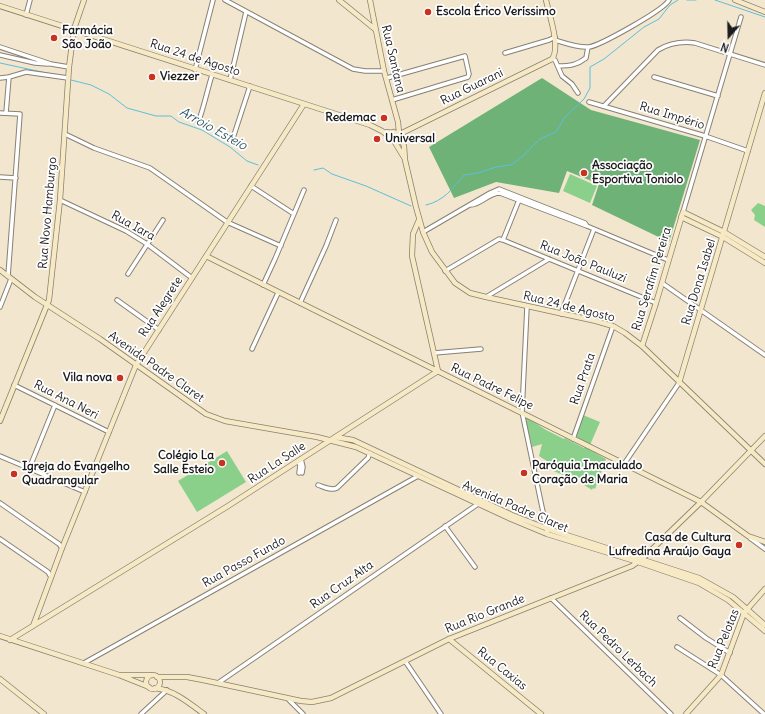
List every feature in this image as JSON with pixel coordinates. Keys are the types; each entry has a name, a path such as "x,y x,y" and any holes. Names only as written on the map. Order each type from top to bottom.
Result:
{"street":[{"path":"26,14 30,0"},
{"name":"Rua Novo Hamburgo","path":"0,421 49,300 60,200 69,67 74,29 84,0"},
{"path":"195,70 213,0"},
{"path":"225,0 353,68 364,71 384,71"},
{"path":"339,0 377,31"},
{"name":"Rua Santana","path":"370,0 384,71 398,122 398,133"},
{"path":"546,0 555,38 555,53 552,59 555,60 562,76 572,84 578,93"},
{"path":"505,53 555,38 571,45 588,47 605,41 658,10 669,0"},
{"path":"735,0 765,12"},
{"name":"Rua 24 de Agosto","path":"0,6 74,29 195,70 212,74 370,125 382,131 393,140 405,160"},
{"path":"230,80 246,12"},
{"path":"741,17 682,215 723,234 753,253 765,263"},
{"path":"604,106 658,50 667,45 685,42 695,43 765,65"},
{"path":"0,47 50,64"},
{"path":"558,66 572,66 578,64 586,58 588,47"},
{"path":"0,55 35,63 69,67"},
{"path":"387,78 465,56 469,74 468,77 392,100"},
{"name":"Rua Guarani","path":"393,140 398,141 398,133 552,59"},
{"path":"0,78 26,72 68,78"},
{"path":"198,123 206,100 206,92 212,74"},
{"path":"6,113 9,77"},
{"path":"654,77 718,96"},
{"path":"233,138 250,86"},
{"name":"Rua Dona Isabel","path":"624,464 679,383 765,94"},
{"name":"Rua Império","path":"589,102 705,136 748,151"},
{"name":"Rua Alegrete","path":"33,626 62,548 136,365 304,104"},
{"path":"0,113 20,114 10,278 0,307"},
{"name":"Rua 24 de Agosto","path":"382,131 398,133 404,146 405,160 423,232 432,252 455,283 470,293 613,326 642,346 765,464"},
{"path":"393,140 392,134 398,133"},
{"path":"64,134 94,148 150,168 227,222 281,246"},
{"path":"0,177 16,178"},
{"path":"252,186 294,214"},
{"path":"263,285 304,190"},
{"path":"413,239 417,235 490,193 499,191 668,260"},
{"name":"Rua Iara","path":"60,200 126,231 147,244 192,278"},
{"path":"445,271 499,239 503,240 519,200"},
{"name":"Rua Serafim Pereira","path":"642,346 682,215"},
{"path":"128,274 162,220"},
{"path":"300,303 336,220"},
{"path":"419,220 416,225 413,239 412,256 438,372"},
{"path":"561,314 594,229"},
{"name":"Rua João Pauluzi","path":"503,240 656,303"},
{"path":"753,253 765,257"},
{"name":"Rua Padre Felipe","path":"206,256 701,502 748,536 765,542"},
{"path":"486,297 549,260"},
{"name":"Avenida Padre Claret","path":"0,270 198,409 217,419 236,424 317,437 349,444 512,514 699,583 746,611 765,625"},
{"path":"662,283 765,355"},
{"path":"252,349 278,293"},
{"path":"117,300 158,330"},
{"path":"527,307 522,412 548,528 547,534"},
{"name":"Rua Prata","path":"573,438 613,326"},
{"path":"434,353 481,349"},
{"name":"Rua La Salle","path":"10,640 228,506 329,440 438,372"},
{"name":"Rua Ana Neri","path":"14,385 109,432"},
{"path":"29,469 55,405"},
{"name":"Rua Rio Grande","path":"159,680 167,676 187,677 289,700 312,702 322,701 449,639 614,574 640,560 701,502 765,436"},
{"name":"Avenida Padre Claret","path":"317,437 335,437 353,440 417,474"},
{"path":"318,485 334,490 368,458 370,453"},
{"path":"0,456 85,492"},
{"path":"299,460 303,467 300,473"},
{"name":"Rua Passo Fundo","path":"84,664 417,474"},
{"name":"Avenida Padre Claret","path":"430,479 478,504 547,534 640,560"},
{"path":"0,503 59,544 62,548"},
{"name":"Rua Cruz Alta","path":"218,683 478,504"},
{"path":"445,526 476,567"},
{"path":"748,536 765,549"},
{"path":"0,539 48,572 51,577"},
{"name":"Rua Pelotas","path":"686,714 721,675 746,611 765,589"},
{"name":"Rua Pedro Lerbach","path":"551,598 671,714"},
{"name":"Avenida Padre Claret","path":"746,611 765,631"},
{"path":"680,618 706,638 730,653"},
{"path":"0,636 119,675 132,677 151,676 159,680 166,690"},
{"name":"Rua Caxias","path":"449,639 541,714"},
{"path":"677,647 721,675 764,714"},
{"path":"404,661 441,714"},
{"path":"149,687 146,682 151,676"},
{"path":"132,677 149,687 166,690 191,704 204,714"},
{"path":"0,679 44,714"},
{"path":"155,688 159,680"},
{"path":"141,714 166,690"},
{"path":"289,700 303,714"}],"green space":[{"path":"542,78 591,110 700,140 669,242 592,205 599,184 567,171 559,193 496,182 454,198 429,147"},
{"path":"570,174 597,186 590,203 563,191"},
{"path":"758,203 765,206 765,227 754,220 755,215 751,210"},
{"path":"583,415 600,422 590,445 574,438"},
{"path":"525,416 546,430 584,448 585,447 606,459 595,489 593,488 592,490 573,478 551,470 553,465 539,456 542,444 532,447"},
{"path":"227,451 246,482 197,512 178,481"}],"waterway":[{"name":"Arroio Esteio","path":"426,205 443,197 464,175 511,165 523,156 540,139 556,132 565,117 584,99 590,88 590,67 604,59 644,27 659,19 670,5 678,0"},
{"name":"Arroio Esteio","path":"687,0 696,0"},
{"name":"Arroio Esteio","path":"715,0 765,17"},
{"name":"Arroio Esteio","path":"0,63 56,75"},
{"name":"Arroio Esteio","path":"71,80 91,85 109,94 127,108 156,116 171,116 179,122 202,130 230,147 247,161 258,165"},
{"name":"Arroio Esteio","path":"314,170 323,168 332,174 366,186 411,206"}],"place":[{"name":"Escola Érico Veríssimo","path":"428,12"},
{"name":"Farmácia São João","path":"54,38"},
{"name":"Viezzer","path":"152,77"},
{"name":"Redemac","path":"384,118"},
{"name":"Universal","path":"377,139"},
{"name":"Associação Esportiva Toniolo","path":"584,173"},
{"name":"Vila nova","path":"120,378"},
{"name":"Colégio La Salle Esteio","path":"222,463"},
{"name":"Paróquia Imaculado Coração de Maria","path":"524,473"},
{"name":"Igreja do Evangelho Quadrangular","path":"14,474"},
{"name":"Casa de Cultura Lufredina Araújo Gaya","path":"739,545"}]}
